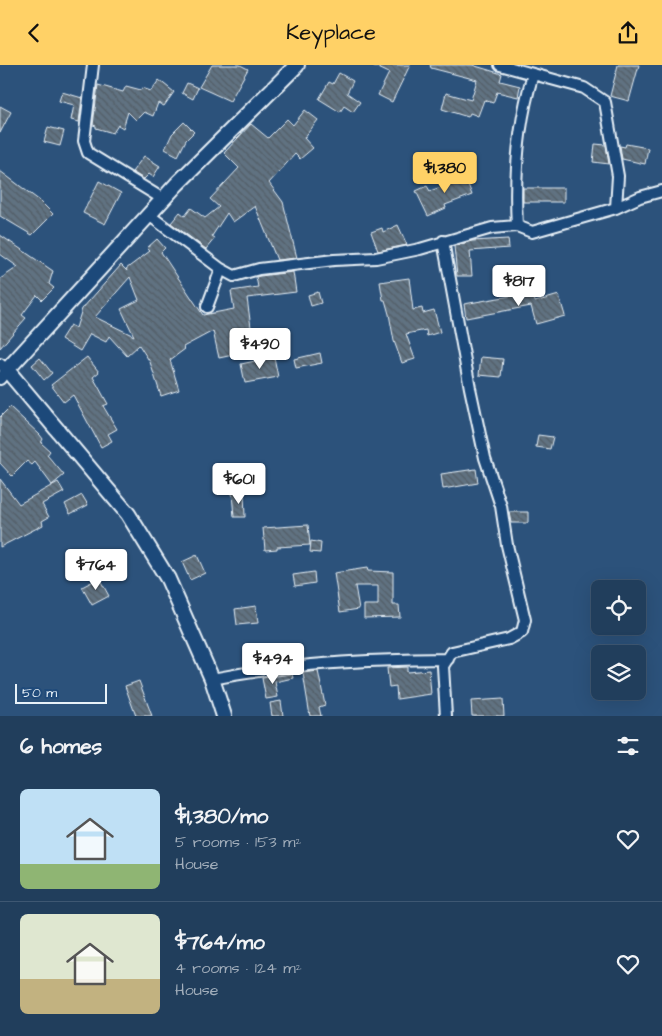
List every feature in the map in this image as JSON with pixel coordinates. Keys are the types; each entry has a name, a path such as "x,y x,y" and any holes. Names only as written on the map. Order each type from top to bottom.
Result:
{"street":[{"path":"93,65 84,141 88,153 163,199"},
{"path":"224,716 212,679 168,579 128,514 2,371 163,199 297,65"},
{"path":"500,65 584,88 605,102 618,175 616,208"},
{"path":"517,226 516,164 524,106 534,74"},
{"path":"149,215 221,269 234,276 258,269 294,266 334,259 376,258 492,228 517,226 532,232 616,208 640,197 662,191"},
{"path":"443,241 470,388 486,458 501,507 507,545 525,620 522,631 509,639 452,652 443,666 446,716"},
{"path":"207,307 221,269"},
{"path":"212,679 265,669 350,660 448,659"}],"building":[{"path":"212,65 240,65 248,69 230,101 199,87"},
{"path":"372,65 410,65 392,102 378,95 389,73"},
{"path":"430,65 472,65 502,74 500,81 520,86 518,97 497,92 493,103 484,100 478,116 470,113 468,117 442,109 446,93 471,100 477,80 431,68"},
{"path":"618,65 639,65 629,101 610,96"},
{"path":"339,73 353,81 347,93 360,102 353,112 344,106 340,112 319,99 329,82 333,84"},
{"path":"159,80 174,92 164,106 158,103 153,116 144,112 136,120 128,112 123,128 118,125 113,133 96,128 93,125 98,85 123,92 126,86 151,91"},
{"path":"187,83 198,88 193,99 182,93"},
{"path":"62,92 82,98 79,122 71,120 74,105 59,101"},
{"path":"0,106 11,112 0,133"},
{"path":"305,110 318,120 304,138 313,148 300,159 295,154 269,183 283,202 297,258 277,260 255,206 233,222 227,213 212,236 215,238 206,249 171,223 180,212 185,216 191,208 205,218 219,207 210,199 239,168 224,153 251,124 268,138 287,119 293,125"},
{"path":"184,122 194,132 186,140 178,156 165,149 172,134"},
{"path":"48,127 64,131 60,146 44,142"},
{"path":"595,144 606,145 609,164 593,162"},
{"path":"626,144 648,148 645,164 622,159 620,146 625,147"},
{"path":"144,156 160,166 153,177 149,174 144,179 132,172"},
{"path":"0,171 40,201 53,214 32,235 0,216"},
{"path":"463,171 472,195 445,205 446,208 428,216 416,191 427,186 430,191 449,184 446,177"},
{"path":"99,181 121,193 105,224 83,213"},
{"path":"523,188 564,188 564,202 523,202"},
{"path":"398,225 407,245 378,251 371,232 382,228 383,232"},
{"path":"0,235 53,271 49,284 54,288 42,300 37,295 22,315 26,318 0,348 0,279 18,267 0,254"},
{"path":"157,239 165,248 161,252 203,315 234,309 231,291 258,287 256,277 260,276 293,272 296,292 247,298 252,335 230,338 233,355 219,358 213,331 183,347 185,349 170,360 179,390 161,396 150,362 139,345 127,356 109,336 106,342 90,334 80,351 61,339 70,325 76,328 82,309 121,265 127,271 126,269 150,251 147,248","holes":["130,277 139,300 121,309 134,336 95,317"]},
{"path":"508,239 509,248 470,251 472,276 457,276 454,246 472,241"},
{"path":"409,278 413,310 422,308 423,313 434,310 440,332 427,336 426,330 406,334 415,359 402,363 394,341 380,282"},
{"path":"318,292 321,303 311,306 308,295"},
{"path":"533,292 535,302 559,295 565,316 536,324 531,306 466,318 464,304"},
{"path":"320,353 322,363 296,368 294,359"},
{"path":"87,357 99,372 93,377 108,404 103,406 117,429 108,434 112,441 101,447 73,395 64,402 51,385"},
{"path":"274,357 278,377 245,383 241,364"},
{"path":"481,357 503,359 501,377 479,375"},
{"path":"40,358 52,373 44,380 32,365"},
{"path":"10,407 40,435 43,439 41,443 50,451 47,455 64,475 52,485 35,462 32,465 27,461 12,476 0,463 0,417"},
{"path":"538,435 553,437 550,449 536,447"},
{"path":"476,469 478,483 443,489 441,474"},
{"path":"0,479 19,504 58,482 64,492 42,504 49,517 42,521 43,525 0,547"},
{"path":"244,492 245,517 234,517 232,493"},
{"path":"82,495 88,505 70,514 65,504"},
{"path":"509,512 528,512 528,523 511,523"},
{"path":"308,525 310,545 277,547 277,549 265,550 263,528"},
{"path":"311,541 321,543 320,553 310,552"},
{"path":"197,555 205,573 190,580 182,562"},
{"path":"367,568 368,571 393,572 393,605 399,605 400,617 364,618 364,605 378,605 378,586 355,586 359,609 340,612 334,573"},
{"path":"314,572 315,583 295,586 293,575"},
{"path":"99,578 109,596 92,605 82,587"},
{"path":"256,606 258,623 237,625 235,609"},
{"path":"407,667 407,672 429,670 431,694 397,699 396,686 389,687 387,668"},
{"path":"318,671 325,705 319,707 321,716 310,716 303,673"},
{"path":"292,674 293,678 275,682 278,697 266,699 262,678"},
{"path":"139,681 152,716 136,716 125,686"},
{"path":"503,699 504,716 472,716 471,701"},
{"path":"281,701 283,716 272,716 270,703"}]}
